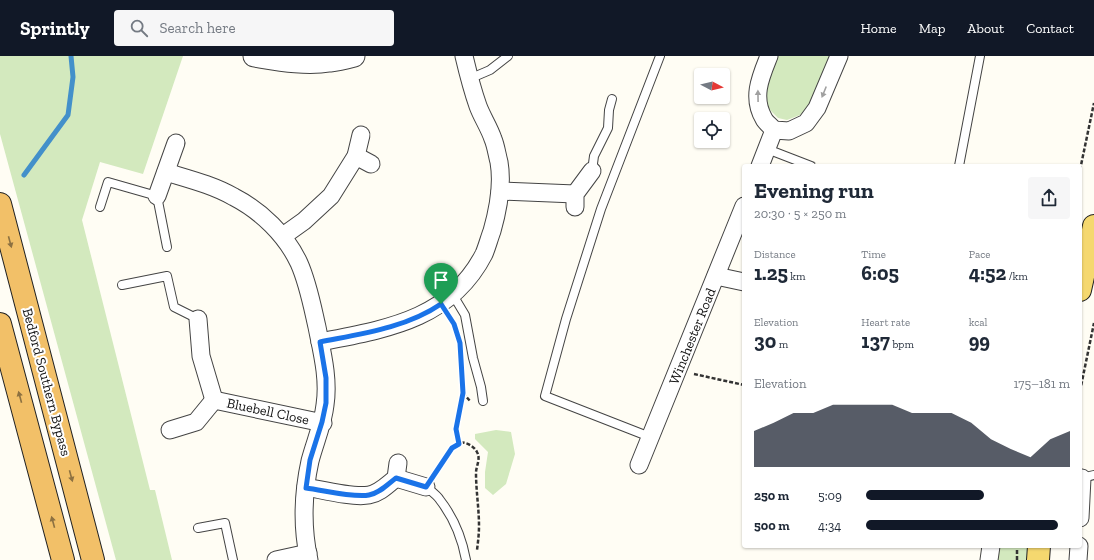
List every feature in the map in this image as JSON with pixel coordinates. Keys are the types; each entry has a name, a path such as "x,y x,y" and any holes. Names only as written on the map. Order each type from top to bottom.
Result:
{"highway":[{"name":"Bedford Southern Bypass","path":"0,204 94,560"},
{"path":"0,324 63,560"}],"main road":[{"path":"1082,281 1094,226"},
{"path":"1038,560 1039,548"}],"street":[{"path":"254,56 305,62 328,61 354,56"},
{"path":"320,342 372,332 408,321 432,310 453,295 468,279 484,253 496,217 500,191 499,165 493,138 478,107 469,79 464,56"},
{"path":"769,56 758,84 758,102 764,118 774,130 789,131 806,123 817,108 839,56"},
{"path":"761,164 774,130"},
{"path":"282,236 304,221 331,196 364,160 361,135"},
{"path":"157,196 176,143"},
{"path":"500,191 575,200 592,171"},
{"path":"166,172 201,183 234,197 260,213 282,236 299,262 311,297 326,378 326,403 322,422 310,460 306,488 304,510 308,556 276,560"},
{"name":"Winchester Road","path":"639,465 742,211"},
{"path":"716,276 742,282"},
{"name":"Bluebell Close","path":"198,319 201,356 214,400"},
{"name":"Bluebell Close","path":"214,400 322,422"},
{"name":"Bluebell Close","path":"170,430 196,422 214,400"},
{"path":"306,488 354,495 370,495 383,489 397,471 426,487"},
{"path":"1082,508 1088,477"},
{"path":"989,560 991,548"},
{"path":"1078,560 1079,548"}],"lane":[{"path":"469,79 490,70 508,56"},
{"path":"650,437 545,396 566,319 601,209 660,56"},
{"path":"959,164 980,56"},
{"path":"592,171 594,156 608,128 609,110 612,99"},
{"path":"767,149 806,164"},
{"path":"100,207 108,182 157,196 167,246"},
{"path":"122,285 168,276 174,307 198,319"},
{"path":"453,295 465,315 483,401"},
{"path":"426,487 440,499 458,530 463,544 466,560"},
{"path":"198,528 224,523 232,560"}],"path":[{"path":"1081,164 1094,103"},
{"path":"1082,382 1094,323"},
{"path":"459,444 456,429 463,393 462,363"},
{"path":"677,371 742,385"},
{"path":"426,487 452,448 459,444 465,443 472,446 477,452 479,461 476,471 479,526 477,553"},
{"path":"1017,548 1017,560"}],"green space":[{"path":"0,56 183,56 143,174 100,162 82,220 150,490 155,490 172,560 116,560 0,134"},
{"path":"777,56 831,56 812,104 800,115 787,120 778,118 769,109 765,99 766,84"},
{"path":"496,430 511,432 515,454 506,484 493,495 485,488 485,472 488,452 475,439 475,434"},
{"path":"999,548 1028,548 1027,560 997,560"}],"waterway":[{"path":"24,175 68,115 73,77 71,56"}],"route":[{"path":"441,304 454,324 460,343 463,393 456,429 459,444 452,448 426,487 396,478 383,489 370,495 354,495 306,488 310,460 322,422 326,403 326,378 320,342 372,332 408,321 432,310 441,304"}]}
